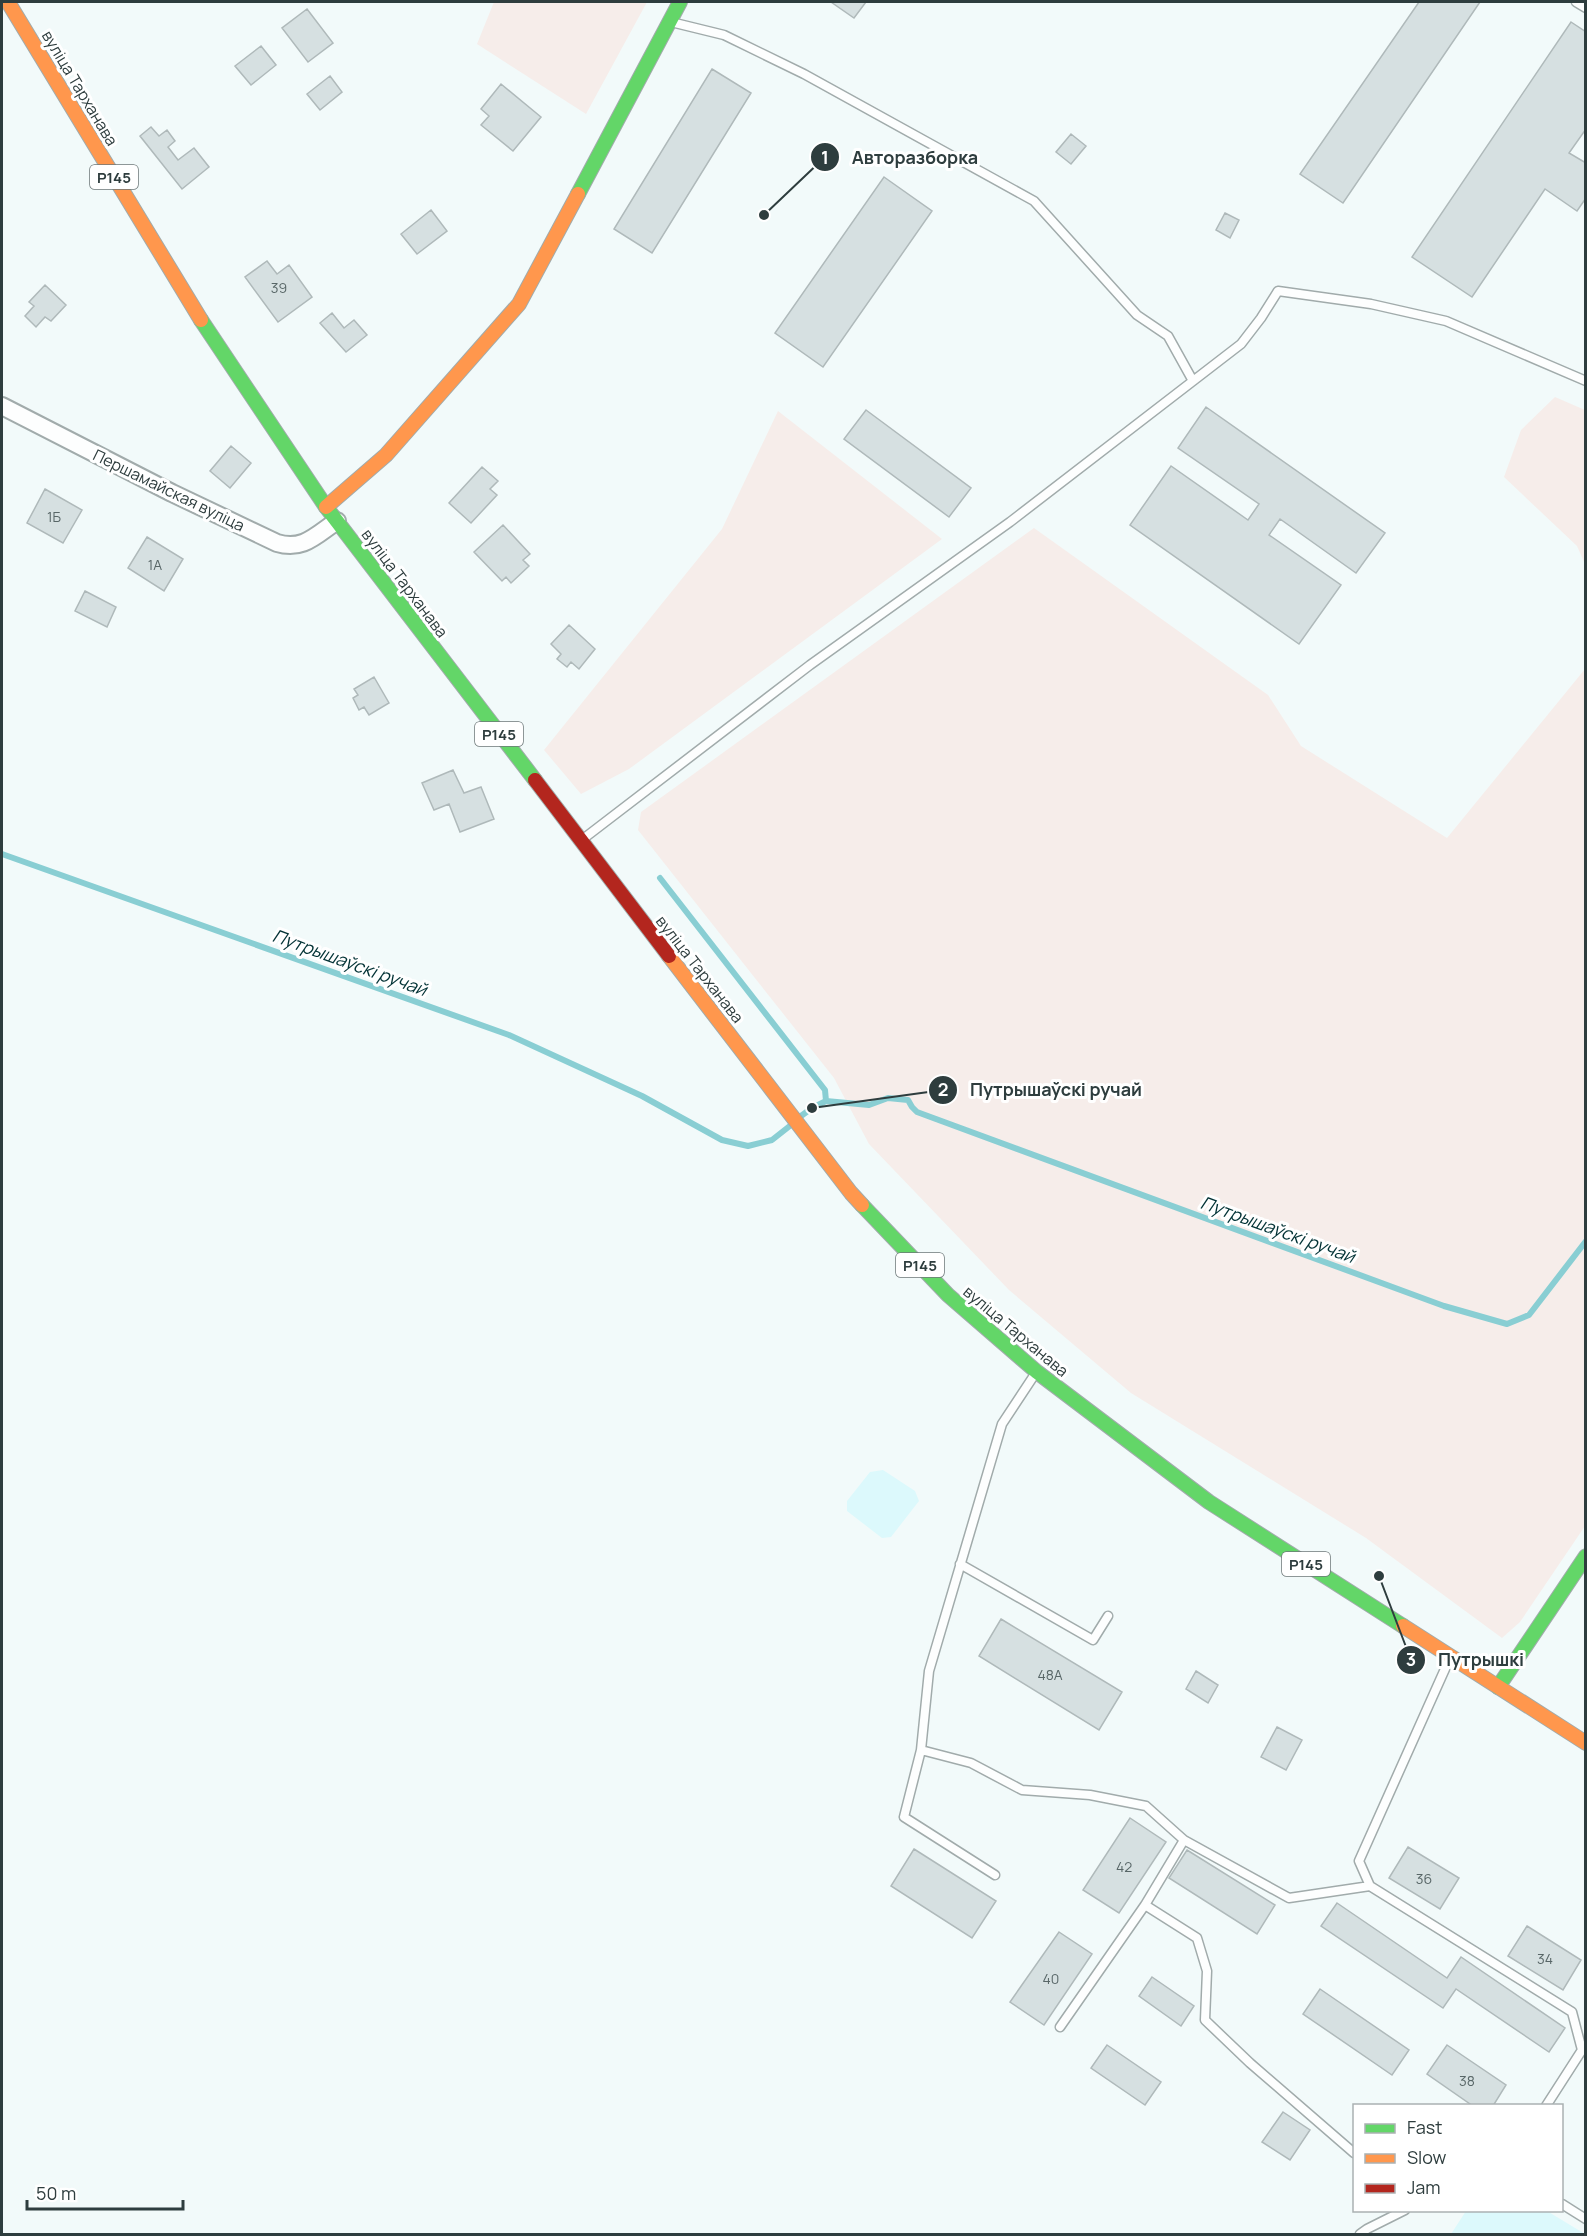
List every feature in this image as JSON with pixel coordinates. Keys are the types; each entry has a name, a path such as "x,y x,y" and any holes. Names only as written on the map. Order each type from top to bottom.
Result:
{"main road":[{"name":"вуліца Тарханава","path":"8,2 221,353 261,415 326,507 852,1193 948,1295 1037,1372 1209,1502 1586,1743"},
{"path":"326,507 387,455 519,304 680,2"},
{"path":"1497,1687 1586,1556"}],"street":[{"name":"Першамайская вуліца","path":"2,406 283,545 290,547 306,542 337,520"}],"lane":[{"path":"1576,2 1586,8"},
{"path":"670,22 724,35 804,74 1034,201 1137,315 1168,336 1193,381"},
{"path":"581,841 810,664 1011,522 1241,344 1278,291 1371,304 1446,321 1586,381"},
{"path":"995,1875 904,1817 921,1750 929,1671 960,1564 1002,1424 1037,1372"},
{"path":"960,1564 1094,1640 1108,1616"},
{"path":"1451,1657 1438,1679 1359,1861 1370,1886 1572,2012 1582,2050 1547,2104"},
{"path":"921,1750 971,1763 1022,1790 1090,1795 1146,1806 1184,1840 1290,1898 1370,1886"},
{"path":"1060,2027 1145,1905 1184,1840"},
{"path":"1145,1905 1197,1938 1207,1971 1205,2020 1250,2063 1353,2152"},
{"path":"1563,2205 1586,2219"},
{"path":"1360,2235 1367,2229 1403,2212"}],"shaded area":[{"path":"494,2 647,2 586,114 477,44"},
{"path":"1555,397 1585,410 1585,564 1577,546 1504,477 1521,430"},
{"path":"778,411 942,539 629,769 581,794 544,750 722,529"},
{"path":"1034,528 1268,695 1301,746 1447,838 1585,669 1585,1526 1520,1622 1502,1638 1366,1538 1131,1393 1009,1290 869,1144 834,1078 638,830 641,812"},
{"path":"883,1470 915,1491 919,1501 891,1537 882,1538 847,1511 847,1501 870,1472"},
{"path":"1465,2212 1549,2212 1585,2234 1451,2234"}],"building":[{"path":"831,2 866,2 854,18"},
{"path":"1419,2 1480,2 1343,203 1300,174"},
{"path":"307,9 333,43 308,62 282,28"},
{"path":"1571,22 1586,32 1586,129 1569,153 1586,163 1586,198 1577,211 1545,189 1472,297 1412,257"},
{"path":"261,46 276,65 251,85 235,66"},
{"path":"712,69 751,93 652,253 614,229"},
{"path":"330,76 342,92 320,110 307,94"},
{"path":"501,84 541,117 513,151 481,125 489,116 481,109"},
{"path":"151,127 159,136 167,130 175,141 168,147 178,160 194,148 209,167 182,189 140,136"},
{"path":"1071,134 1086,146 1071,164 1056,152"},
{"path":"884,177 932,211 823,367 775,333"},
{"path":"431,210 447,231 417,254 401,234"},
{"path":"1225,213 1239,220 1230,238 1216,230"},
{"path":"267,261 277,274 289,265 312,297 278,322 245,277"},
{"path":"45,285 66,305 51,321 45,317 36,327 25,316 34,306 29,302"},
{"path":"332,313 344,328 354,320 367,335 346,352 320,323"},
{"path":"1206,407 1385,533 1356,573 1280,519 1269,535 1341,585 1299,644 1130,525 1171,466 1248,520 1259,504 1178,448"},
{"path":"866,410 971,488 949,517 844,439"},
{"path":"231,446 251,463 230,488 210,471"},
{"path":"482,467 498,481 490,489 497,495 471,523 449,503"},
{"path":"45,489 82,510 63,543 27,523"},
{"path":"503,525 530,554 523,560 529,566 511,583 506,577 502,581 474,552"},
{"path":"147,537 183,559 164,591 128,568"},
{"path":"85,591 116,607 107,627 75,611"},
{"path":"569,625 595,649 579,669 571,662 567,667 557,659 561,654 551,644"},
{"path":"374,677 389,703 369,715 364,707 359,710 353,698 358,695 354,689"},
{"path":"453,770 464,793 481,787 494,819 460,832 449,804 434,810 422,783"},
{"path":"1001,1619 1122,1692 1099,1730 979,1656"},
{"path":"1196,1671 1218,1685 1208,1703 1186,1689"},
{"path":"1277,1727 1302,1740 1286,1770 1261,1757"},
{"path":"1130,1818 1166,1842 1119,1913 1083,1890"},
{"path":"1408,1847 1459,1878 1440,1909 1389,1878"},
{"path":"914,1849 996,1901 972,1938 891,1886"},
{"path":"1187,1850 1275,1905 1257,1934 1169,1878"},
{"path":"1337,1903 1447,1978 1461,1957 1565,2028 1549,2052 1456,1989 1443,2008 1321,1926"},
{"path":"1527,1926 1581,1960 1563,1990 1508,1956"},
{"path":"1059,1932 1092,1954 1044,2025 1010,2002"},
{"path":"1152,1977 1194,2006 1181,2026 1139,1996"},
{"path":"1320,1989 1409,2050 1392,2075 1303,2014"},
{"path":"1107,2045 1161,2082 1145,2105 1091,2068"},
{"path":"1447,2045 1506,2085 1494,2104 1470,2104 1427,2074"},
{"path":"1283,2112 1310,2130 1290,2160 1262,2142"}],"waterway":[{"name":"Путрышаўскі ручай","path":"2,854 509,1035 642,1096 722,1140 748,1146 772,1140 791,1125"},
{"path":"660,878 825,1090 826,1101"},
{"name":"Путрышаўскі ручай","path":"801,1116 826,1101 869,1105 888,1098 908,1100 917,1112 1444,1306 1507,1324 1529,1315 1586,1241"}],"traffic: fast":[{"path":"578,194 680,2"},
{"path":"201,320 326,507 535,780"},
{"path":"862,1205 948,1295 1037,1372 1209,1502 1403,1626"},
{"path":"1498,1687 1586,1556"}],"traffic: slow":[{"path":"8,2 201,320"},
{"path":"326,507 386,455 519,304 578,194"},
{"path":"669,956 862,1205"},
{"path":"1403,1626 1586,1743"}],"traffic: jam":[{"path":"535,780 669,956"}],"place":[{"name":"Авторазборка","path":"764,215"},
{"name":"Путрышаўскі ручай","path":"812,1108"},
{"name":"Путрышкі","path":"1379,1576"}]}
